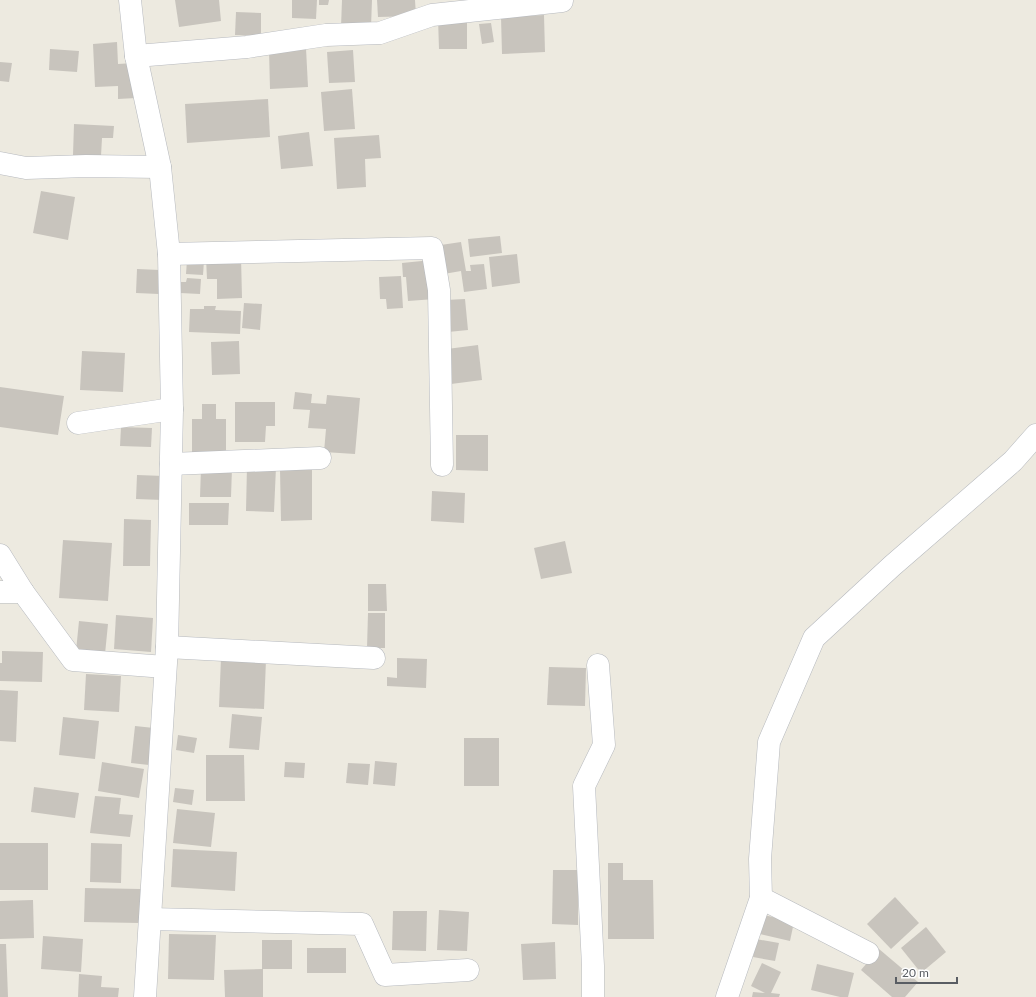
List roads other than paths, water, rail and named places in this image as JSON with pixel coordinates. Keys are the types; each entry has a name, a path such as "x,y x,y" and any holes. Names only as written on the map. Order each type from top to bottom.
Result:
{"street":[{"path":"130,0 136,56 160,167 169,254 172,409 166,657 145,997"},
{"path":"136,56 247,47 326,35 380,33 432,15 562,1"},
{"path":"0,163 26,168 86,166 160,167"},
{"path":"169,254 432,248 439,290 442,465"},
{"path":"78,423 172,409"},
{"path":"727,997 761,898 760,859 769,742 814,638 892,566 1014,461 1036,435"},
{"path":"171,464 320,458"},
{"path":"0,555 23,592 73,660 166,657 374,658"},
{"path":"0,592 23,592"},
{"path":"593,997 593,966 584,786 604,746 598,665"},
{"path":"761,898 868,954"},
{"path":"150,919 362,924 385,975 468,970"}]}
